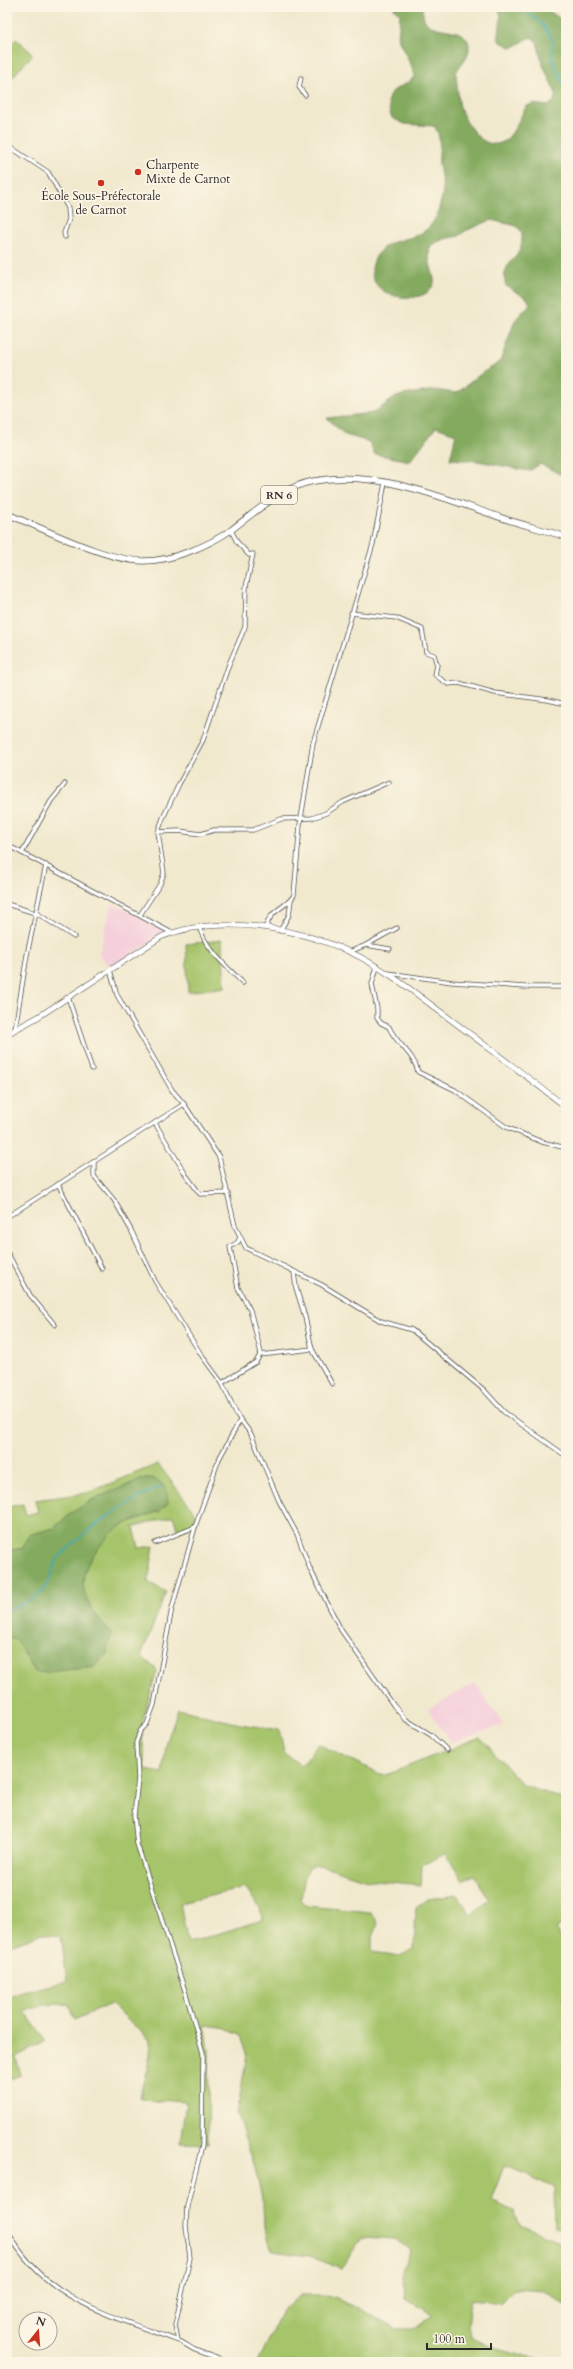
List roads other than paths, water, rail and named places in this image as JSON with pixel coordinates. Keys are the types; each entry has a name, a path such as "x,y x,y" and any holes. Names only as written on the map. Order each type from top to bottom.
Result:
{"main road":[{"name":"RN 6","path":"7,514 89,548 127,559 143,561 165,558 193,549 231,530 273,499 303,484 342,478 385,483 419,490 566,536"},
{"path":"8,1034 15,1031 133,954 172,933 198,927 229,924 266,927 320,941 349,952 377,967 566,1107"}],"street":[{"path":"300,78 299,87 305,95"},
{"path":"7,145 48,172 68,208 69,218 64,233 65,237"},
{"path":"280,931 289,915 291,900 294,895 301,819 313,743 372,544 385,483"},
{"path":"140,915 160,884 164,873 158,832 178,784 203,740 229,664 245,628 246,587 249,566 254,555 250,555 237,542 231,530"},
{"path":"351,613 396,618 422,629 426,652 434,655 437,661 435,675 444,682 459,683 495,693 566,704"},
{"path":"158,832 179,831 201,834 214,830 253,830 281,819 301,819 326,814 343,802 389,782"},
{"path":"22,853 51,801 65,784"},
{"path":"7,845 172,933"},
{"path":"15,1031 27,955 38,914 46,865"},
{"path":"266,927 272,914 280,906 291,900"},
{"path":"7,904 38,914 74,936"},
{"path":"198,927 201,936 210,948 243,983"},
{"path":"349,952 366,945 397,928"},
{"path":"366,945 390,949"},
{"path":"377,967 372,984 378,1010 377,1018 389,1027 393,1038 411,1055 418,1072 455,1090 506,1127 542,1142 566,1148"},
{"path":"110,970 112,982 117,995 172,1090 184,1104 219,1157 235,1226 240,1237 250,1251 273,1259 294,1272 322,1285 381,1320 412,1330 484,1390 504,1412 566,1456"},
{"path":"387,973 452,982 525,987 566,987"},
{"path":"68,996 92,1069"},
{"path":"7,1056 8,1034"},
{"path":"7,1218 184,1104"},
{"path":"155,1123 186,1176 200,1194 228,1193"},
{"path":"94,1162 94,1176 114,1200 131,1230 154,1281 202,1356 222,1383 240,1420 251,1434 280,1501 297,1534 310,1569 341,1630 394,1706 405,1719 431,1734 446,1750"},
{"path":"58,1184 102,1269"},
{"path":"222,1383 256,1362 260,1355 250,1310 238,1288 234,1272 230,1247 238,1242 240,1237"},
{"path":"7,1252 30,1295 55,1325"},
{"path":"294,1272 296,1288 305,1317 312,1349 332,1384"},
{"path":"260,1355 312,1349"},
{"path":"178,2340 175,2334 175,2325 190,2258 186,2212 188,2195 202,2146 203,2053 162,1916 141,1862 134,1816 138,1778 136,1743 140,1731 147,1724 154,1705 172,1608 195,1527 219,1460 240,1420"},
{"path":"155,1543 195,1527"},
{"path":"7,2230 28,2261 68,2296 110,2317 178,2340 195,2350 226,2362"}],"waterway":[{"path":"524,7 525,11 543,25 553,41 552,59 566,89"},
{"path":"7,1609 28,1602 39,1594 48,1583 55,1563 83,1535 120,1508 161,1486"}],"place":[{"name":"Charpente Mixte de Carnot","path":"138,172"},
{"name":"École Sous-Préfectorale de Carnot","path":"101,183"}]}
